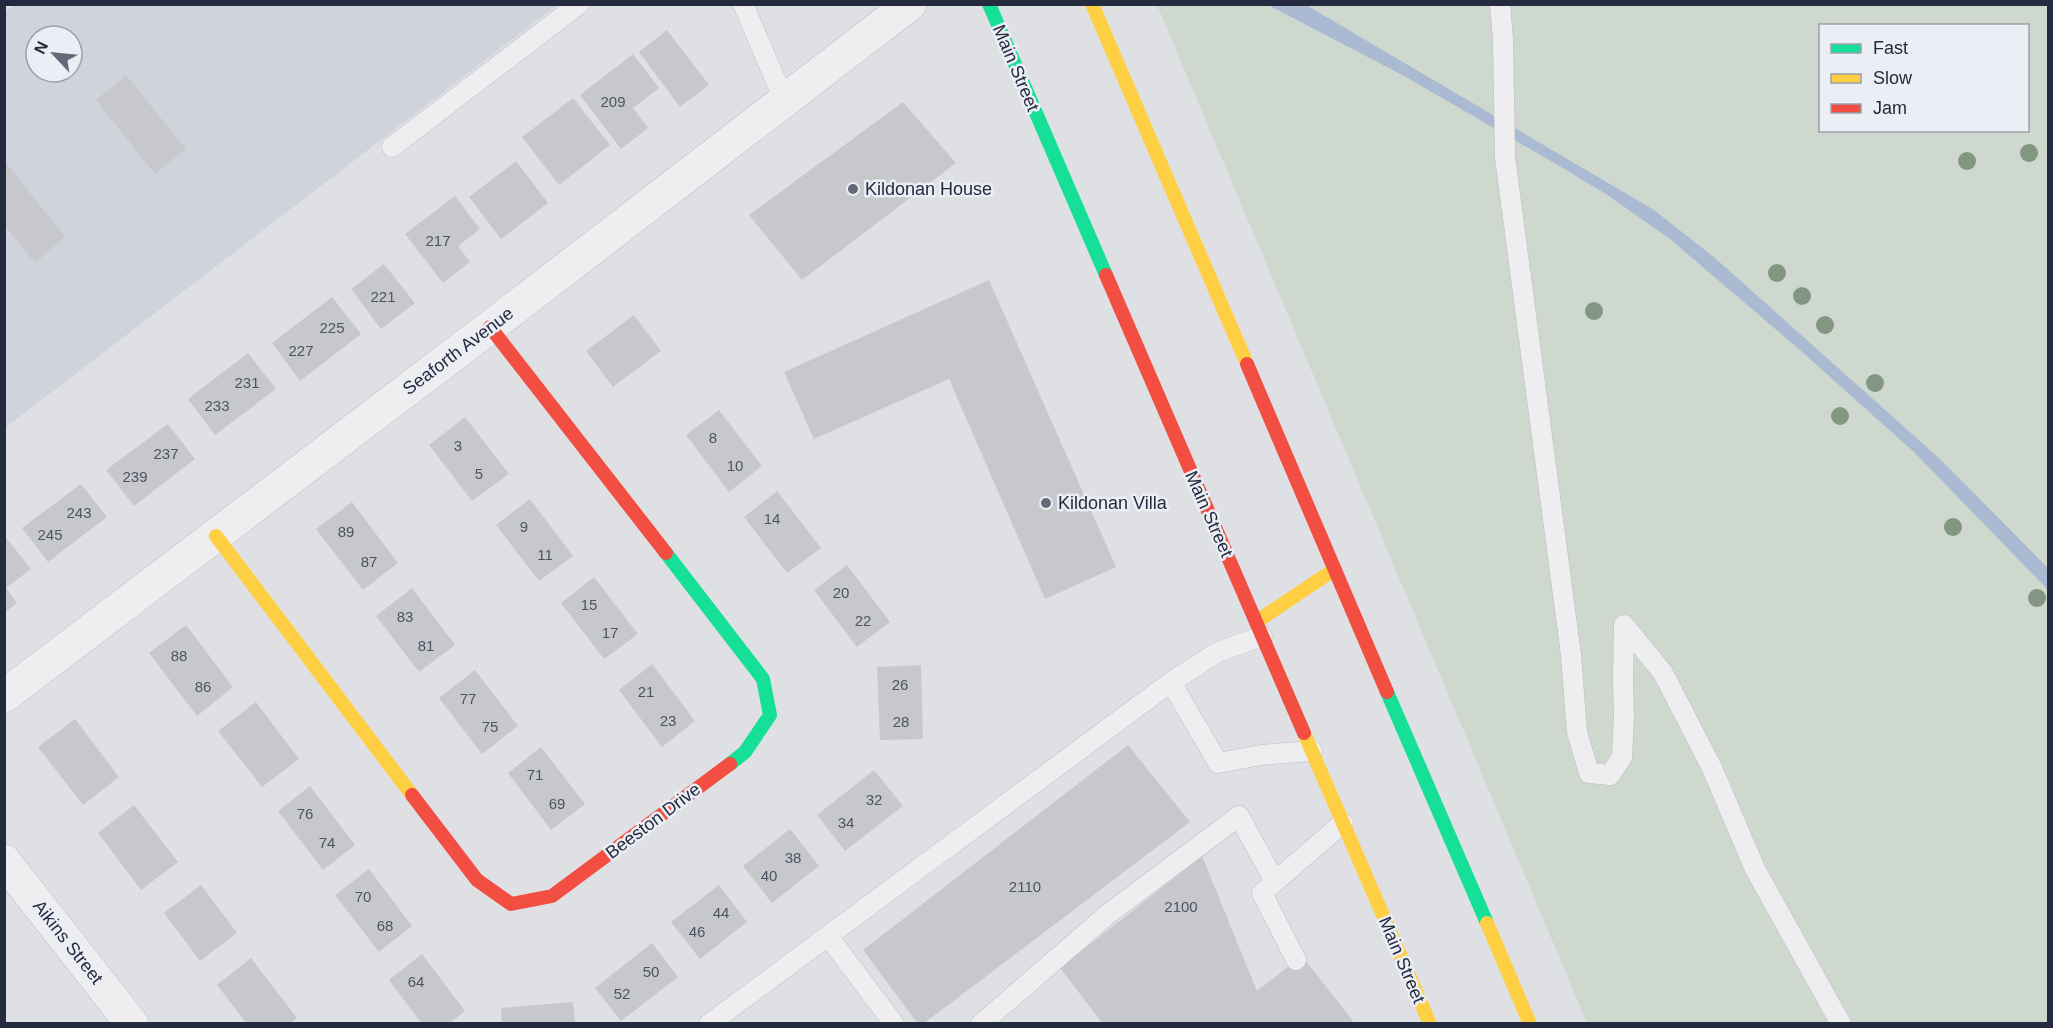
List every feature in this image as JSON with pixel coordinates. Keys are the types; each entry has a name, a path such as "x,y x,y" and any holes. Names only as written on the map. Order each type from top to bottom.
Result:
{"main road":[{"name":"Main Street","path":"989,4 1430,1023"},
{"path":"1092,4 1530,1023"},
{"name":"Beeston Drive","path":"216,536 477,880 512,904 552,896 745,752 770,715 763,679 490,327"},
{"path":"1259,629 1335,569"}],"street":[{"name":"Seaforth Avenue","path":"4,696 910,4"},
{"name":"Aikins Street","path":"4,861 132,1023"}],"lane":[{"path":"392,147 579,4"},
{"path":"743,4 784,100"},
{"path":"1500,4 1503,39 1505,157 1571,655 1577,732 1589,773 1610,775 1622,757 1624,626 1663,673 1712,768 1755,870 1841,1023"},
{"path":"709,1023 1171,682 1259,629"},
{"path":"1171,682 1218,763 1260,755 1312,751"},
{"path":"981,1023 1108,914 1239,816 1275,882"},
{"path":"1296,960 1262,893 1343,823"},
{"path":"828,936 894,1023"}],"shaded area":[{"path":"15,5 557,5 5,428 4,12"},
{"path":"1157,5 2048,5 2048,1023 1587,1023"}],"water":[{"path":"1268,5 1306,5 1654,210 1715,258 1940,459 2048,568 2048,590 1914,452 1670,239 1606,194 1561,167 1406,77"}],"building":[{"path":"667,30 709,85 680,107 639,52"},
{"path":"633,54 659,88 633,108 648,128 621,149 580,95"},
{"path":"126,75 186,149 155,174 96,100"},
{"path":"573,98 610,145 559,185 522,137"},
{"name":"Kildonan House","path":"903,102 956,163 802,280 749,215"},
{"path":"516,161 548,203 501,239 469,197"},
{"path":"6,163 65,237 35,263 4,225 4,165"},
{"path":"455,196 480,229 458,246 470,262 443,283 405,234"},
{"path":"384,264 415,303 381,329 351,289"},
{"name":"Kildonan Villa","path":"989,280 1116,567 1045,599 949,379 814,439 784,372"},
{"path":"332,297 361,334 300,381 272,343"},
{"path":"634,315 661,351 613,387 586,351"},
{"path":"248,353 276,389 215,435 188,399"},
{"path":"719,410 762,466 729,492 686,435"},
{"path":"465,417 509,474 472,501 429,445"},
{"path":"168,424 195,459 134,506 106,470"},
{"path":"81,484 107,517 48,562 22,528"},
{"path":"777,491 821,548 787,573 744,517"},
{"path":"530,499 573,556 539,581 496,525"},
{"path":"352,502 398,563 363,590 316,529"},
{"path":"4,535 31,569 6,588 17,603 4,613"},
{"path":"847,565 890,622 857,647 814,590"},
{"path":"594,577 638,634 604,659 561,603"},
{"path":"412,588 455,645 419,672 376,616"},
{"path":"186,625 233,687 197,716 149,653"},
{"path":"652,664 695,721 662,747 619,690"},
{"path":"921,665 923,739 880,740 877,667"},
{"path":"475,670 518,726 482,754 439,698"},
{"path":"256,702 299,759 262,787 218,731"},
{"path":"75,719 119,777 83,805 38,747"},
{"path":"1128,745 1190,822 923,1024 918,1024 863,950"},
{"path":"541,747 585,804 551,830 508,773"},
{"path":"874,770 903,806 845,851 817,815"},
{"path":"310,786 355,845 323,870 278,811"},
{"path":"134,805 178,862 141,890 98,833"},
{"path":"790,829 819,866 772,903 743,866"},
{"path":"1202,856 1257,991 1302,956 1353,1021 1349,1024 1103,1024 1060,968"},
{"path":"369,869 412,926 379,952 335,895"},
{"path":"201,885 237,933 200,961 164,913"},
{"path":"719,885 747,922 700,959 671,922"},
{"path":"652,943 678,977 621,1021 595,988"},
{"path":"422,954 465,1011 448,1024 422,1024 389,980"},
{"path":"251,958 297,1018 289,1024 247,1024 217,985"},
{"path":"573,1002 575,1024 502,1024 501,1008"}],"traffic: fast":[{"path":"989,4 1106,275"},
{"path":"666,553 763,679 770,715 745,752 730,764"},
{"path":"1387,692 1487,923"}],"traffic: slow":[{"path":"1092,4 1247,364"},
{"path":"216,536 412,795"},
{"path":"1256,622 1335,569"},
{"path":"1304,733 1430,1024"},
{"path":"1487,923 1530,1024"}],"traffic: jam":[{"path":"1106,275 1304,733"},
{"path":"490,327 666,553"},
{"path":"1247,364 1387,692"},
{"path":"412,795 477,880 511,904 552,896 730,764"}],"place":[{"name":"Kildonan House","path":"853,189"},
{"name":"Kildonan Villa","path":"1046,503"}]}
